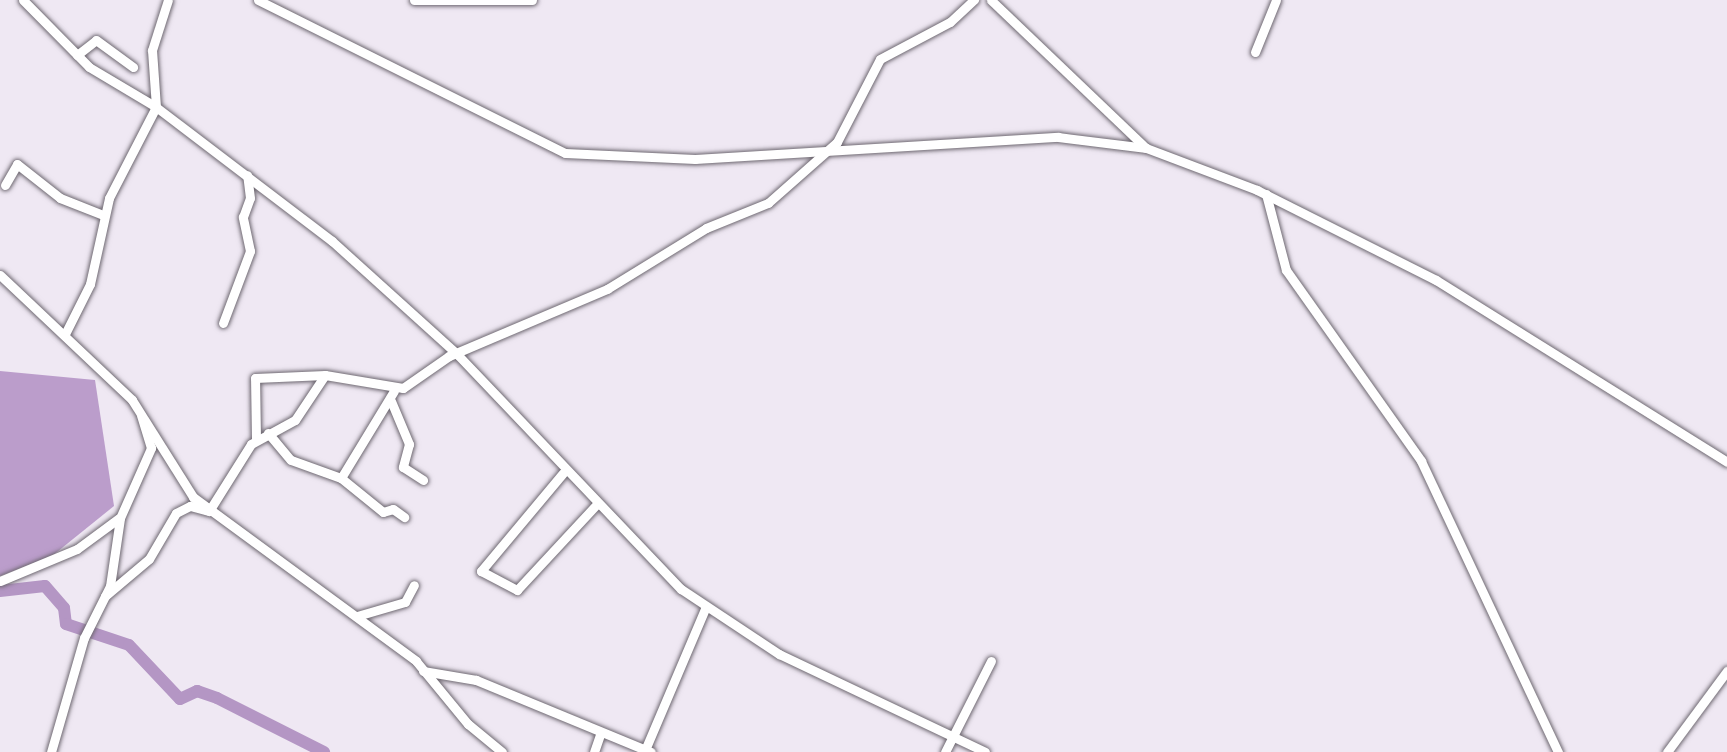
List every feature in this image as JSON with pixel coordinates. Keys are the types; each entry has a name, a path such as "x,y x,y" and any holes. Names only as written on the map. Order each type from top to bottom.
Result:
{"street":[{"path":"23,0 77,55 156,107 247,175 457,354 595,506 706,606 779,654 985,752"},
{"path":"65,334 90,284 103,215 156,107 153,44 168,0"},
{"path":"258,0 565,153 695,159 832,148 1058,137 1146,148 1266,194 1457,292 1727,462"},
{"path":"414,0 532,0"},
{"path":"341,478 393,396 457,354 607,289 706,228 768,203 832,148 874,65 950,22 974,0"},
{"path":"991,0 1146,148"},
{"path":"1255,52 1276,0"},
{"path":"77,55 96,40 133,67"},
{"path":"5,185 17,164 60,198 103,215"},
{"path":"223,323 250,251 247,175"},
{"path":"1266,194 1286,270 1421,461 1558,752"},
{"path":"0,275 140,409 178,482 209,511 357,616 423,671 502,752"},
{"path":"256,439 255,378 304,370 359,377 393,396 409,444 403,467 423,480"},
{"path":"209,511 256,439 295,420 325,375"},
{"path":"51,752 84,638 105,596 120,518 151,448 140,409"},
{"path":"268,433 291,460 341,478 383,512 393,509 404,517"},
{"path":"563,473 481,571 517,590 595,506"},
{"path":"105,596 149,559 176,513 190,506 209,511"},
{"path":"0,581 103,535 120,518"},
{"path":"103,535 114,545"},
{"path":"357,616 405,602 414,585"},
{"path":"423,671 476,680 600,735 648,751 706,606"},
{"path":"945,752 991,661"},
{"path":"1667,752 1727,671"},
{"path":"594,752 600,735"}],"shaded area":[{"path":"0,371 95,380 114,506 52,556 0,576"}],"waterway":[{"path":"0,591 45,586 64,608 66,624 129,645 180,699 197,691 217,698 324,752"}]}
